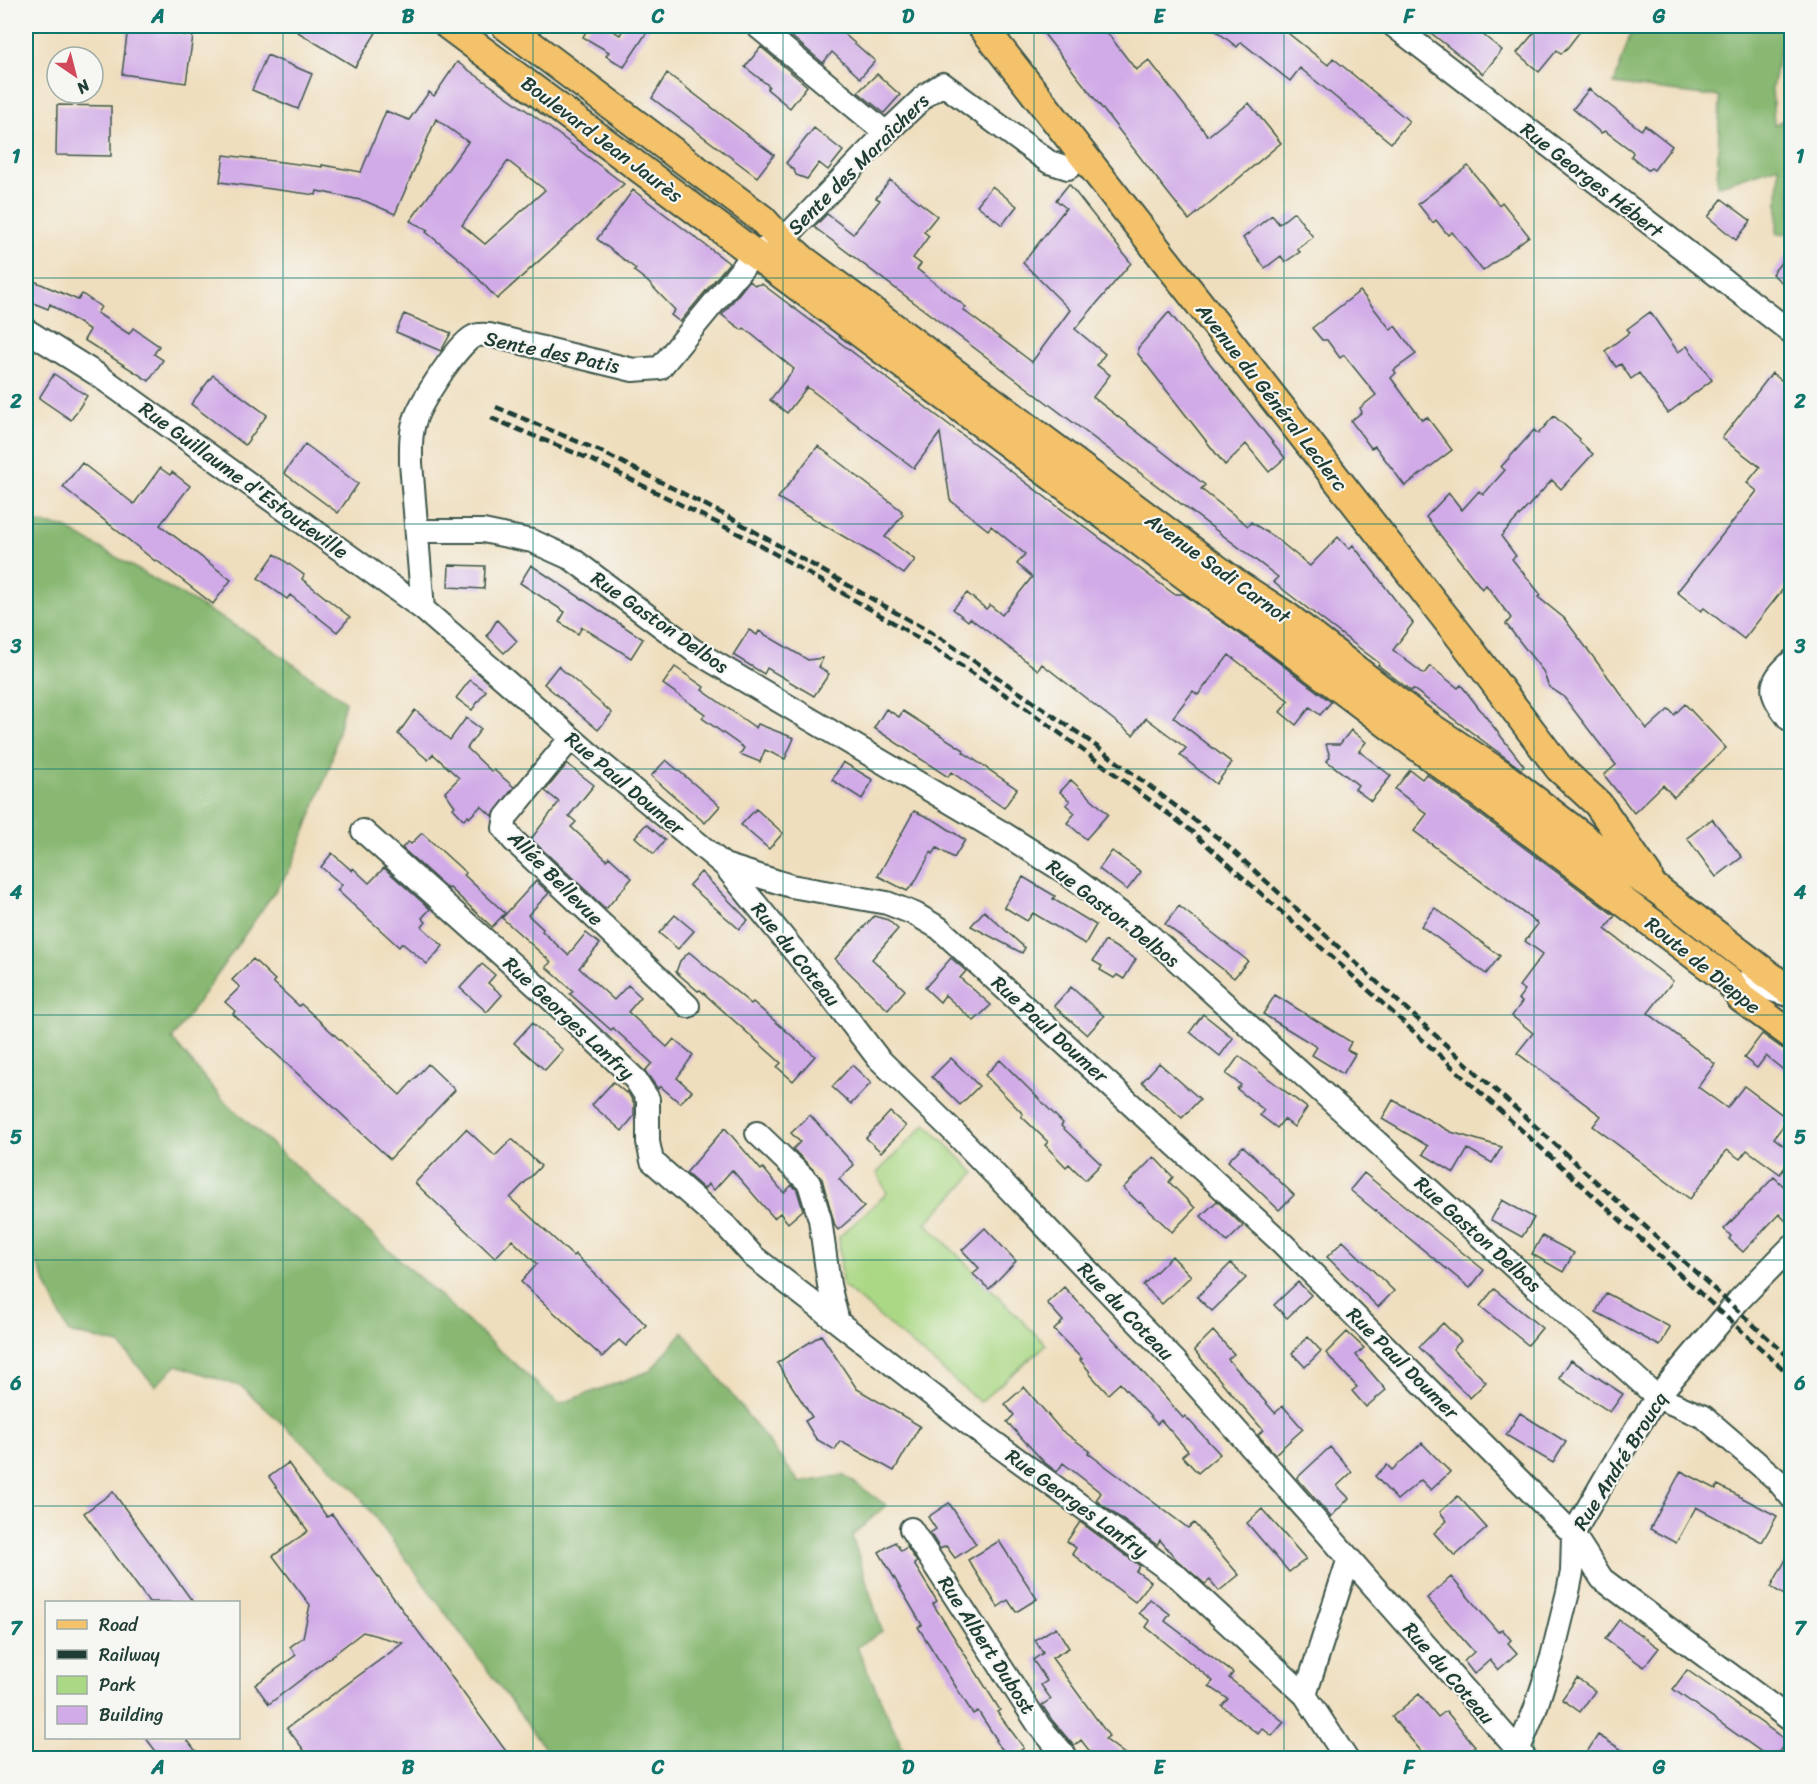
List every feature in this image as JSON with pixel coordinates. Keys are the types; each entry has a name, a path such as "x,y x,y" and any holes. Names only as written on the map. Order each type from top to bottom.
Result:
{"main road":[{"name":"Boulevard Jean Jaurès","path":"448,26 755,253"},
{"name":"Boulevard Jean Jaurès","path":"506,26 762,219 782,241"},
{"name":"Avenue du Général Leclerc","path":"983,26 1462,639 1562,778"},
{"name":"Avenue Sadi Carnot","path":"782,241 802,259 1238,585 1286,616 1430,727 1502,775 1615,862 1658,890"},
{"name":"Avenue Sadi Carnot","path":"755,253 1587,873"},
{"path":"1540,804 1556,797 1562,778"},
{"path":"1562,778 1587,873"},
{"path":"1562,778 1598,804 1658,890"},
{"name":"Route de Dieppe","path":"1587,873 1730,981 1741,998 1791,1035"},
{"name":"Route de Dieppe","path":"1658,890 1791,994"}],"street":[{"path":"757,26 886,133"},
{"name":"Rue Georges Hébert","path":"1394,26 1791,333"},
{"name":"Sente des Maraîchers","path":"782,241 886,133 927,94 944,84 1049,162 1068,168 1084,157"},
{"path":"755,253 782,241"},
{"name":"Sente des Patis","path":"423,609 411,441 416,417 440,374 465,343 474,336 489,335 633,370 660,368 755,253"},
{"name":"Rue Guillaume d'Estouteville","path":"26,330 98,375 423,609 456,638"},
{"name":"Rue Gaston Delbos","path":"417,531 483,531 532,541 572,559 693,650 996,829 1059,869 1147,933 1657,1397 1704,1417 1777,1480 1791,1498"},
{"name":"Rue Paul Doumer","path":"456,638 724,866 791,886 887,903 915,914 939,928 1283,1244 1573,1534 1602,1580 1791,1720"},
{"path":"1791,661 1777,674 1773,687 1775,698 1791,719"},
{"name":"Allée Bellevue","path":"571,738 506,818 504,828 513,840 688,1006"},
{"name":"Rue Georges Lanfry","path":"363,831 551,999 635,1079 648,1100 648,1142 652,1161 726,1226 754,1257 981,1433 1178,1577 1305,1695"},
{"name":"Rue du Coteau","path":"724,866 826,990 878,1058 1176,1362 1522,1755"},
{"path":"767,918 776,897 791,886"},
{"path":"1730,981 1791,994"},
{"path":"757,1133 809,1184 820,1219 829,1285 838,1322"},
{"name":"Rue André Broucq","path":"1522,1755 1552,1657 1568,1592 1572,1572 1573,1534 1610,1470 1657,1397 1739,1300 1791,1246"},
{"name":"Rue Albert Dubost","path":"911,1529 1040,1726 1067,1758"},
{"path":"1346,1758 1305,1695 1349,1558"}],"green space":[{"path":"1633,26 1785,26 1772,88 1774,125 1791,116 1791,233 1777,234 1779,166 1717,186 1720,97 1614,84"},
{"path":"26,521 64,527 256,638 345,701 330,766 291,868 172,1039 223,1100 559,1404 650,1371 683,1332 800,1483 844,1475 886,1505 852,1536 882,1631 857,1647 909,1758 552,1758 355,1490 242,1387 177,1365 155,1386 119,1344 68,1332 26,1239"},
{"path":"926,1124 975,1173 926,1223 1046,1345 980,1402 842,1285 839,1237 887,1193 877,1173"}],"building":[{"path":"288,26 380,26 355,67"},
{"path":"589,26 604,26 620,35 625,26 651,26 624,67 606,56 609,52 583,37"},
{"path":"800,26 835,26 875,61 860,78 832,52 823,63 791,36"},
{"path":"1038,26 1102,26 1136,70 1149,60 1208,136 1249,103 1281,143 1189,220"},
{"path":"1210,26 1279,26 1328,65 1333,58 1409,121 1391,143 1300,68 1290,81 1241,42 1237,47"},
{"path":"1422,26 1472,26 1502,50 1483,74"},
{"path":"1540,26 1584,26 1568,47 1561,54 1557,50 1539,72 1517,53"},
{"path":"128,27 193,36 186,83 122,74"},
{"path":"761,47 807,86 790,108 767,89 769,86 745,67"},
{"path":"267,55 312,74 298,109 252,90"},
{"path":"457,62 533,115 624,184 497,299 465,264 426,232 428,230 410,221 468,142 436,119 395,214 365,201 317,191 316,195 220,182 224,155 322,167 322,165 361,172 386,111 409,120 429,92 434,96","holes":["508,161 545,190 485,244 462,225"]},
{"path":"667,73 774,155 757,177 652,98"},
{"path":"877,74 900,95 884,113 858,92"},
{"path":"1589,89 1641,130 1645,125 1672,146 1654,170 1651,168 1648,170 1631,156 1632,151 1605,131 1601,133 1573,109"},
{"path":"57,105 111,106 111,156 56,155"},
{"path":"814,128 843,151 828,170 819,163 807,179 796,175 786,163"},
{"path":"1468,166 1499,205 1502,202 1529,236 1483,271 1452,232 1448,235 1436,220 1433,223 1418,204"},
{"path":"890,180 937,216 924,232 929,236 913,258 921,264 917,269 966,307 963,310 1032,362 1070,310 1023,263 1066,208 1056,200 1069,184 1131,263 1075,329 1105,354 1097,365 1110,375 1093,397 1205,485 1201,489 1248,526 1251,522 1277,539 1310,566 1338,537 1349,549 1353,545 1413,623 1393,650 1424,674 1430,666 1458,688 1461,685 1524,766 1521,769 1413,689 1411,691 1378,665 1379,663 1273,582 1278,577 814,227 827,214 853,234 880,200 876,198"},
{"path":"992,186 1017,206 1002,225 977,205"},
{"path":"633,190 729,263 680,322 671,315 675,310 634,271 636,269 597,239"},
{"path":"1722,199 1751,221 1736,240 1708,217"},
{"path":"1294,212 1313,237 1297,249 1300,252 1285,262 1281,256 1265,268 1243,238 1272,215 1279,224"},
{"path":"1791,250 1791,290 1772,274"},
{"path":"27,278 78,300 82,294 101,307 97,313 129,334 133,328 159,346 154,354 163,360 149,381 84,340 90,330 50,304 48,309 26,300"},
{"path":"749,281 755,285 762,284 1174,594 1183,594 1331,702 1320,715 1310,707 1296,725 1280,712 1289,701 1229,655 1198,695 1193,691 1173,717 1232,763 1216,784 1180,755 1186,748 1146,718 1133,735 1042,664 1038,670 970,618 968,621 953,609 967,593 986,609 990,605 1002,615 1032,577 1017,564 1025,554 991,526 988,530 950,500 940,433 914,468 807,387 787,413 770,400 794,369 744,328 742,330 722,315"},
{"path":"1360,291 1391,330 1395,326 1416,354 1394,370 1396,373 1391,378 1422,420 1427,417 1452,450 1405,486 1375,446 1371,448 1351,421 1362,412 1360,408 1376,395 1344,355 1340,358 1327,340 1322,340 1312,328"},
{"path":"1169,312 1285,458 1269,472 1246,444 1225,465 1138,354 1138,348"},
{"path":"1650,312 1678,352 1687,346 1712,380 1668,413 1639,373 1631,379 1621,364 1616,367 1605,351 1630,332 1627,329"},
{"path":"404,314 451,333 441,351 396,332"},
{"path":"1772,373 1791,388 1791,579 1744,639 1704,608 1701,611 1677,592 1757,491 1747,483 1760,467 1722,438"},
{"path":"54,374 87,396 71,420 39,398"},
{"path":"213,375 267,415 245,445 191,404"},
{"path":"1554,416 1593,454 1561,489 1552,480 1501,536 1516,556 1512,559 1541,595 1538,597 1564,618 1647,729 1669,709 1674,715 1685,704 1726,748 1674,797 1663,785 1634,813 1604,775 1616,765 1563,696 1549,687 1543,671 1506,624 1511,618 1486,585 1482,589 1426,517 1449,493 1462,510 1479,491 1483,495 1505,470 1501,467 1534,430 1538,434"},
{"path":"305,444 358,484 338,513 284,473"},
{"path":"818,446 902,511 903,515 885,537 915,560 904,574 778,498"},
{"path":"82,463 134,504 160,468 170,475 172,472 190,486 160,525 231,580 213,604 63,487"},
{"path":"275,554 304,575 302,579 350,617 337,632 290,595 287,599 258,578"},
{"path":"449,565 485,566 484,589 448,587"},
{"path":"531,565 643,639 631,658 582,627 578,634 559,622 565,612 520,583"},
{"path":"497,620 517,641 504,653 487,636"},
{"path":"749,630 757,635 759,631 808,660 823,658 819,667 829,674 814,696 767,668 764,674 733,655"},
{"path":"558,666 612,713 598,730 544,684"},
{"path":"675,667 704,687 702,690 756,728 758,724 794,738 785,759 765,750 760,762 740,754 744,748 702,718 705,714 663,684"},
{"path":"470,680 486,691 472,710 456,698"},
{"path":"886,709 899,717 903,711 964,750 963,752 1017,789 1004,808 951,772 948,777 874,728"},
{"path":"415,710 450,740 466,718 481,729 467,748 492,772 494,770 514,787 492,816 481,806 464,820 453,808 455,806 445,792 459,778 433,754 428,760 398,734"},
{"path":"1351,730 1366,742 1359,751 1391,776 1371,801 1355,789 1358,785 1327,761 1330,757 1326,744 1340,744"},
{"path":"666,760 720,806 705,823 651,776"},
{"path":"843,762 873,780 862,799 832,780"},
{"path":"567,764 594,785 569,816 576,822 571,827 607,860 609,857 632,878 606,909 531,839 559,802 545,791"},
{"path":"1410,770 1422,779 1426,774 1615,916 1605,929 1673,981 1648,1013 1715,1064 1698,1087 1727,1108 1744,1086 1788,1119 1774,1138 1791,1151 1791,1159 1780,1174 1747,1150 1740,1159 1727,1150 1690,1199 1593,1126 1601,1116 1517,1053 1533,1033 1512,1016 1522,1002 1518,999 1525,990 1519,986 1543,954 1525,941 1538,924 1414,831 1427,814 1395,789"},
{"path":"1071,780 1108,814 1086,839 1067,823 1075,813 1066,805 1070,801 1060,792"},
{"path":"756,809 783,833 769,849 741,825"},
{"path":"914,811 936,821 965,840 954,858 937,848 933,854 931,852 915,882 907,891 878,876"},
{"path":"1712,819 1742,857 1716,877 1687,838"},
{"path":"646,824 665,840 654,854 635,837"},
{"path":"422,833 505,913 492,927 402,848 408,842 411,844"},
{"path":"1112,851 1141,872 1127,890 1099,869"},
{"path":"332,853 369,883 384,868 430,909 422,918 426,922 422,927 443,946 427,964 402,943 399,947 337,890 342,885 321,867"},
{"path":"701,872 748,920 739,929 689,885"},
{"path":"1023,877 1055,896 1053,899 1096,925 1085,944 1033,913 1027,921 1004,907"},
{"path":"536,881 549,893 528,915 543,929 542,931 568,955 586,933 600,944 579,968 614,1000 628,985 641,997 628,1012 667,1047 674,1039 693,1055 677,1078 692,1091 680,1103 660,1086 658,1089 645,1071 652,1063 570,994 573,991 546,967 551,962 502,918"},
{"path":"1179,906 1248,961 1234,978 1165,924"},
{"path":"1435,908 1500,956 1486,974 1421,926"},
{"path":"984,911 1025,948 1022,953 971,926"},
{"path":"675,915 694,931 678,949 659,933"},
{"path":"874,916 888,920 898,929 872,959 905,990 888,1010 835,959"},
{"path":"1105,941 1136,959 1124,979 1117,975 1114,978 1100,970 1102,966 1093,961"},
{"path":"689,952 751,1004 753,1002 815,1056 793,1081 777,1067 781,1063 700,990 698,991 676,972 680,961"},
{"path":"951,958 966,971 960,978 991,1005 974,1021 945,995 940,1002 925,988"},
{"path":"253,959 275,980 273,982 299,1006 301,1004 400,1095 428,1064 455,1090 390,1159 233,1014 235,1011 225,1002 240,987 232,980"},
{"path":"482,964 495,975 488,983 502,995 487,1012 460,988"},
{"path":"1071,987 1104,1016 1087,1035 1054,1006"},
{"path":"1275,995 1351,1042 1347,1050 1355,1054 1343,1074 1312,1055 1317,1047 1263,1014"},
{"path":"1203,1014 1233,1038 1220,1056 1190,1032"},
{"path":"532,1023 563,1050 545,1070 514,1043"},
{"path":"1762,1034 1782,1048 1791,1051 1791,1076 1766,1056 1757,1068 1744,1058"},
{"path":"1239,1056 1307,1108 1294,1127 1284,1119 1277,1128 1260,1115 1264,1110 1237,1089 1241,1085 1226,1074"},
{"path":"951,1058 979,1086 960,1105 932,1077"},
{"path":"1000,1060 1063,1123 1061,1126 1101,1164 1085,1180 1069,1164 1066,1167 1045,1145 1048,1142 1021,1116 1023,1114 985,1075"},
{"path":"1159,1063 1200,1099 1182,1118 1142,1082"},
{"path":"852,1065 871,1083 851,1104 832,1087"},
{"path":"613,1082 626,1093 627,1091 634,1103 634,1116 622,1131 592,1105"},
{"path":"1393,1100 1451,1132 1502,1147 1492,1163 1468,1149 1454,1173 1423,1154 1428,1146 1382,1119"},
{"path":"890,1112 906,1126 881,1152 866,1138"},
{"path":"810,1115 854,1165 839,1179 864,1207 838,1230 822,1179 793,1149 800,1142 791,1133"},
{"path":"725,1128 784,1193 792,1185 797,1190 803,1210 788,1223 780,1213 774,1218 732,1170 714,1190 708,1184 704,1189 686,1173"},
{"path":"466,1129 495,1156 512,1139 541,1166 510,1198 573,1256 575,1254 646,1325 626,1346 619,1340 602,1357 521,1282 537,1264 512,1240 495,1258 415,1183"},
{"path":"1243,1146 1294,1195 1279,1210 1228,1161"},
{"path":"1154,1157 1173,1177 1169,1182 1195,1208 1172,1232 1123,1188"},
{"path":"1364,1173 1484,1270 1470,1288 1350,1190"},
{"path":"1774,1177 1791,1193 1791,1226 1779,1214 1743,1252 1729,1239 1731,1236 1724,1229"},
{"path":"1502,1200 1534,1218 1522,1237 1491,1220"},
{"path":"1217,1201 1243,1226 1227,1242 1201,1216"},
{"path":"985,1228 1016,1261 989,1289 973,1274 979,1268 962,1250"},
{"path":"1542,1236 1574,1253 1563,1272 1532,1254"},
{"path":"1343,1241 1394,1291 1378,1307 1327,1257"},
{"path":"1172,1256 1191,1276 1162,1304 1143,1285"},
{"path":"1231,1263 1246,1278 1212,1311 1197,1297"},
{"path":"1298,1282 1311,1295 1287,1318 1274,1305"},
{"path":"1064,1287 1183,1418 1185,1416 1220,1454 1198,1473 1182,1456 1188,1451 1161,1420 1157,1424 1120,1383 1108,1394 1089,1373 1080,1360 1082,1359 1054,1330 1063,1321 1047,1303"},
{"path":"1494,1289 1542,1328 1528,1345 1480,1306"},
{"path":"1606,1293 1670,1327 1660,1346 1596,1312"},
{"path":"1443,1323 1461,1341 1453,1349 1486,1382 1470,1398 1419,1347"},
{"path":"1213,1331 1234,1354 1228,1359 1275,1413 1283,1406 1303,1429 1275,1454 1258,1435 1263,1430 1194,1350"},
{"path":"1347,1332 1364,1348 1356,1355 1386,1390 1366,1407 1352,1391 1357,1387 1326,1353"},
{"path":"821,1335 857,1389 920,1426 894,1471 840,1441 835,1450 816,1439 805,1421 812,1417 777,1363"},
{"path":"1308,1337 1321,1351 1305,1367 1292,1353"},
{"path":"1571,1360 1623,1394 1610,1412 1559,1378"},
{"path":"1024,1387 1061,1430 1090,1451 1088,1453 1188,1528 1194,1523 1239,1575 1219,1591 1210,1580 1205,1584 1177,1560 1160,1540 1157,1545 1096,1500 1101,1493 1063,1463 1057,1472 1044,1462 1007,1422 1014,1415 1005,1404"},
{"path":"1520,1413 1566,1442 1553,1463 1506,1435"},
{"path":"1422,1443 1450,1472 1431,1490 1421,1480 1397,1500 1375,1476 1387,1465 1392,1470"},
{"path":"1330,1447 1352,1472 1337,1486 1349,1498 1331,1517 1297,1478"},
{"path":"288,1463 327,1517 332,1514 511,1758 310,1758 287,1728 403,1643 363,1632 269,1704 255,1685 296,1655 290,1647 303,1637 310,1605 273,1556 308,1531 269,1477"},
{"path":"1681,1471 1716,1489 1718,1485 1777,1516 1762,1542 1696,1507 1676,1543 1650,1529"},
{"path":"113,1492 192,1601 148,1601 84,1513"},
{"path":"1458,1496 1487,1528 1455,1556 1434,1533 1447,1521 1440,1512"},
{"path":"949,1503 976,1544 955,1558 946,1546 940,1549 930,1533 936,1529 928,1517"},
{"path":"1262,1509 1306,1559 1289,1572 1247,1523"},
{"path":"1080,1522 1140,1566 1136,1571 1151,1582 1135,1602 1072,1554 1076,1548 1067,1541"},
{"path":"999,1541 1037,1599 1016,1612 1008,1600 998,1607 968,1560"},
{"path":"895,1542 901,1551 907,1547 917,1562 914,1564 937,1601 933,1604 1000,1710 997,1712 1024,1748 1010,1758 995,1741 997,1740 978,1711 973,1714 918,1627 922,1625 879,1552"},
{"path":"1791,1550 1791,1599 1771,1587"},
{"path":"1451,1577 1498,1632 1502,1629 1511,1640 1508,1643 1517,1653 1498,1670 1490,1660 1474,1674 1464,1661 1474,1652 1427,1598"},
{"path":"1150,1599 1170,1614 1165,1621 1233,1673 1229,1678 1284,1722 1272,1736 1262,1728 1258,1734 1222,1706 1228,1699 1209,1686 1213,1681 1146,1627 1150,1621 1139,1613"},
{"path":"1619,1620 1659,1648 1644,1667 1605,1639"},
{"path":"1056,1627 1069,1648 1052,1658 1109,1736 1105,1739 1130,1758 1095,1758 1081,1740 1074,1746 1042,1705 1051,1699 1041,1685 1047,1681 1033,1660 1043,1653 1035,1640"},
{"path":"1687,1670 1787,1741 1774,1758 1770,1758 1673,1689"},
{"path":"1577,1678 1595,1691 1580,1712 1562,1699"},
{"path":"1419,1694 1438,1717 1446,1711 1475,1746 1460,1758 1427,1758 1392,1717"},
{"path":"1598,1735 1635,1758 1583,1758"},
{"path":"147,1739 187,1739 201,1758 161,1758"}],"railway":[{"path":"496,407 600,451 729,517 942,639 1084,737 1222,841 1792,1360"},
{"path":"491,418 592,460 751,540 899,626 1020,704 1088,754 1190,830 1792,1377"}]}
